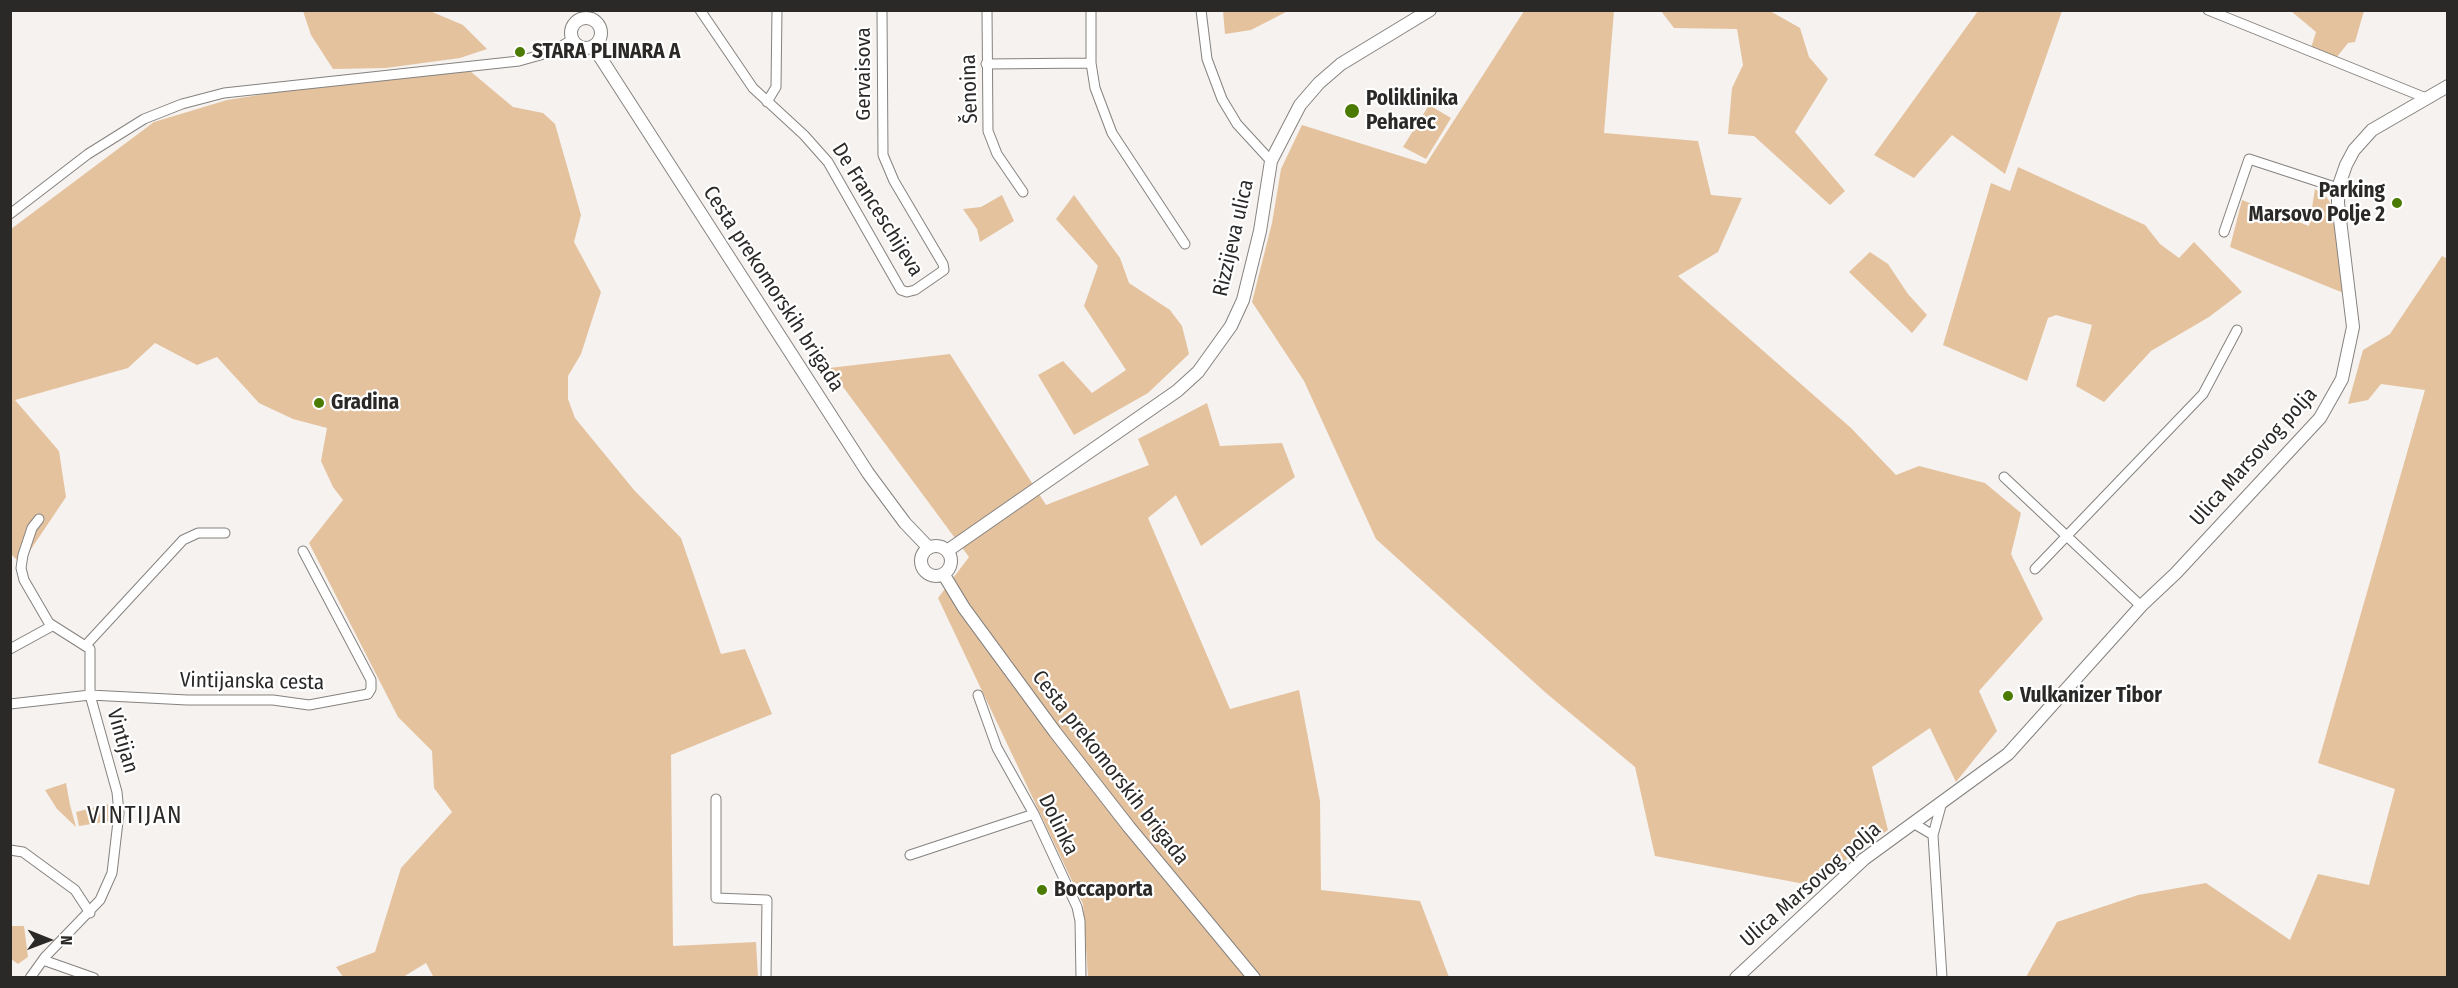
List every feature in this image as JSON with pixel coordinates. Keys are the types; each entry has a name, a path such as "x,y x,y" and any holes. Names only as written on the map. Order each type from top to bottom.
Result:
{"main road":[{"name":"Rizzijeva ulica","path":"947,551 1177,391 1198,372 1231,327 1243,300 1260,231 1271,161 1300,105 1318,83 1341,64 1430,10"},
{"path":"575,15 590,18 599,25 600,37 593,46 581,47 572,40 571,28 575,15"},
{"name":"Cesta prekomorskih brigada","path":"593,46 868,473 905,523 929,548"},
{"name":"Ulica Marsovog polja","path":"1736,978 1839,879 2008,754 2141,606 2176,573 2320,418 2338,388 2348,359 2353,327 2338,188 2346,165 2362,139 2399,113 2448,86"},
{"path":"940,547 947,551 951,566 944,575 932,576 923,569 921,557 929,548 940,547"},
{"name":"Cesta prekomorskih brigada","path":"944,575 970,617 1129,827 1254,978"}],"street":[{"name":"De Franceschijeva","path":"700,10 745,78 767,102 804,135 828,162 901,290 907,292"},
{"path":"767,102 776,87 777,10"},
{"name":"Gervaisova","path":"882,10 883,155 894,181 943,264 944,270 915,290 907,292"},
{"name":"Šenoina","path":"987,10 986,102 992,143 1023,192"},
{"path":"1091,10 1091,63 1095,88 1112,132 1185,244"},
{"path":"1201,10 1207,59 1222,99 1237,124 1271,161"},
{"path":"2208,10 2426,98"},
{"path":"10,214 88,154 144,119 182,104 224,93 519,61 551,52 572,40"},
{"path":"986,64 1091,63"},
{"path":"2224,232 2249,159 2338,188"},
{"path":"2035,569 2203,394 2237,330"},
{"path":"2004,477 2141,606"},
{"path":"39,519 27,541 21,568 32,597 52,626 87,645 183,540 198,533 225,533"},
{"name":"Vintijanska cesta","path":"10,704 90,695 187,700 273,700 309,705 368,694 371,689 371,680 303,551"},
{"path":"10,649 52,626"},
{"name":"Vintijan","path":"30,978 43,960 98,904 112,873 119,813 117,792 90,695 91,656 87,645"},
{"name":"Dolinka","path":"978,695 997,748 1034,814 1077,907 1080,921 1081,978"},
{"path":"716,799 717,898 767,900 766,978"},
{"path":"1942,802 1933,835 1942,978"},
{"path":"910,855 1034,814"},
{"name":"Ulica Marsovog polja","path":"1913,823 1933,835"},
{"path":"10,850 23,852 75,890 90,913"},
{"path":"43,960 94,978"}],"shaded area":[{"path":"1223,10 1288,11 1251,30 1225,34"},
{"path":"303,11 430,11 463,25 487,49 460,58 386,68 333,69 311,35"},
{"path":"1524,11 1614,11 1604,133 1698,141 1711,195 1742,198 1718,252 1678,276 1851,428 1896,475 1919,466 1985,483 2021,513 2011,554 2043,619 1979,691 1997,731 1956,782 1930,728 1872,767 1888,830 1810,885 1655,856 1635,767 1546,693 1376,539 1304,381 1252,302 1272,223 1281,169 1302,125 1426,164"},
{"path":"1661,11 1770,11 1800,28 1809,57 1828,79 1795,132 1845,191 1830,205 1754,136 1728,134 1732,88 1743,65 1737,29 1674,28"},
{"path":"1978,11 2062,11 2005,174 1952,135 1914,178 1874,155"},
{"path":"2291,11 2364,11 2355,42 2348,43 2336,58 2311,48 2316,32"},
{"path":"470,71 513,107 543,113 555,124 581,215 574,242 601,292 581,354 568,376 568,399 575,418 634,490 681,538 721,654 745,649 772,714 671,755 673,946 756,942 758,977 434,978 426,963 403,977 343,977 336,967 375,952 401,868 452,812 434,788 432,751 398,717 309,543 343,500 333,487 321,461 327,428 293,419 259,403 217,357 197,365 155,343 128,368 15,400 59,451 66,497 21,564 11,554 11,229 154,122 227,100 310,87"},
{"path":"1429,105 1451,118 1426,159 1403,147"},
{"path":"2018,167 2145,225 2160,244 2179,258 2194,242 2242,292 2209,317 2151,351 2104,402 2076,386 2092,325 2056,315 2048,318 2027,381 1943,345 1991,183 2010,191"},
{"path":"2315,189 2326,196 2340,219 2351,296 2230,247 2242,200 2309,226"},
{"path":"1002,195 1014,221 980,242 977,229 963,209 981,207"},
{"path":"1074,195 1120,258 1129,283 1170,310 1182,326 1189,354 1148,393 1074,435 1038,375 1063,361 1092,393 1126,370 1084,306 1098,266 1056,219"},
{"path":"1870,252 1888,264 1908,294 1927,315 1912,333 1849,272"},
{"path":"2442,256 2448,259 2447,977 2026,977 2057,922 2138,895 2206,883 2290,940 2318,874 2369,885 2395,789 2318,763 2425,390 2381,384 2368,400 2348,404 2363,350 2390,334"},
{"path":"950,354 1046,505 1149,465 1138,439 1207,403 1220,446 1282,443 1295,477 1201,546 1176,495 1148,518 1230,709 1299,690 1320,801 1321,890 1420,901 1449,977 1088,977 1083,904 938,598 969,557 829,368"},
{"path":"66,783 76,827 57,809 45,790"},
{"path":"108,804 110,821 79,826 76,812"},
{"path":"10,926 24,926 28,957 18,964 11,959"}],"place":[{"name":"STARA PLINARA A","path":"520,52"},
{"name":"Poliklinika Peharec","path":"1352,111"},
{"name":"Parking Marsovo Polje 2","path":"2397,203"},
{"name":"Gradina","path":"319,403"},
{"name":"Vulkanizer Tibor","path":"2008,696"},
{"name":"Boccaporta","path":"1042,890"}],"district":[{"name":"VINTIJAN","path":"135,816"}]}
